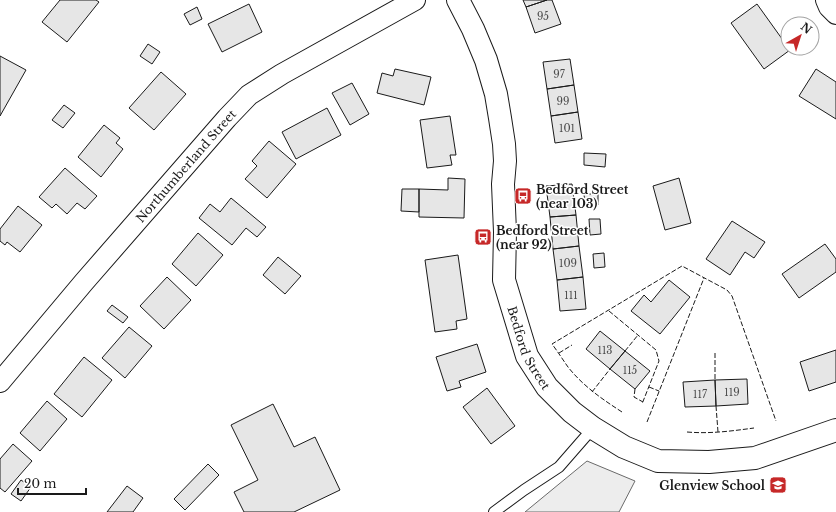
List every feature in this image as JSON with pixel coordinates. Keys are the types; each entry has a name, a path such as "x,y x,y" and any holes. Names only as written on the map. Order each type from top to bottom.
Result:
{"street":[{"name":"Northumberland Street","path":"0,382 84,282 227,118 249,95 414,0"},
{"name":"Bedford Street","path":"458,0 473,29 486,60 494,88 500,118 505,161 503,184 505,232 504,280 527,356 547,387 572,412 594,428 624,447 658,461 709,462 755,458 836,430"},
{"path":"826,0 829,7 836,14"}],"lane":[{"path":"494,512 559,467 594,428"}],"shaded area":[{"path":"587,461 635,481 619,512 525,512"}],"building":[{"path":"60,0 96,0 99,2 67,42 42,22"},
{"path":"523,0 547,0 526,7"},
{"path":"547,0 552,0 561,24 535,33 526,7"},
{"path":"249,4 262,32 222,52 208,24"},
{"path":"757,4 780,36 780,56 782,56 764,69 731,23"},
{"path":"197,7 202,19 190,25 184,14"},
{"path":"148,44 160,52 152,64 140,56"},
{"path":"0,56 26,70 0,116"},
{"path":"570,59 574,85 547,89 543,62"},
{"path":"395,69 431,77 424,105 377,93 382,73 393,76"},
{"path":"816,69 836,82 836,119 799,96"},
{"path":"161,72 186,94 154,130 129,108"},
{"path":"352,83 369,114 350,125 332,93"},
{"path":"574,85 578,112 551,116 547,89"},
{"path":"64,105 75,113 63,128 52,120"},
{"path":"327,108 341,135 296,159 282,132"},
{"path":"578,112 582,139 555,143 551,116"},
{"path":"450,116 456,155 450,155 452,165 427,168 420,120"},
{"path":"104,125 120,138 116,143 123,149 101,177 78,157"},
{"path":"269,141 296,164 267,198 245,179 257,166 252,161"},
{"path":"584,153 606,154 605,167 584,165"},
{"path":"65,168 97,196 85,209 77,203 67,214 56,204 52,208 39,197"},
{"path":"448,178 465,179 464,218 419,217 419,189 448,190"},
{"path":"679,178 691,223 665,230 653,186"},
{"path":"572,184 576,215 550,217 546,186"},
{"path":"402,189 419,189 419,212 401,211"},
{"path":"584,194 598,194 598,205 585,205"},
{"path":"231,198 266,227 257,237 246,228 232,245 199,218 210,204 220,212"},
{"path":"18,206 42,225 20,252 7,242 5,245 0,241 0,229"},
{"path":"576,215 579,246 553,249 550,217"},
{"path":"589,219 600,219 601,234 590,235"},
{"path":"732,221 765,242 754,258 745,252 730,275 706,259"},
{"path":"198,233 223,255 196,286 172,264"},
{"path":"825,244 836,259 836,272 799,298 782,274"},
{"path":"579,246 583,277 557,280 553,249"},
{"path":"604,253 605,267 594,268 593,254"},
{"path":"458,255 467,319 456,321 457,329 435,332 425,260"},
{"path":"278,257 301,276 285,294 263,275"},
{"path":"167,277 191,300 164,329 140,306"},
{"path":"583,277 586,309 560,311 557,280"},
{"path":"669,280 690,297 660,334 631,311 644,295 651,302"},
{"path":"112,305 128,317 123,323 107,311"},
{"path":"129,327 152,346 125,378 102,358"},
{"path":"600,331 625,351 610,369 586,349"},
{"path":"477,344 486,372 459,381 461,387 447,391 436,357"},
{"path":"836,350 836,382 809,391 800,362"},
{"path":"625,351 650,371 635,389 610,369"},
{"path":"84,357 112,380 82,417 54,394"},
{"path":"747,379 748,404 716,406 715,380"},
{"path":"715,380 716,406 685,407 683,382"},
{"path":"487,388 515,426 491,444 463,407"},
{"path":"47,401 67,419 40,451 20,433"},
{"path":"273,404 294,447 315,437 340,490 294,512 244,512 234,492 258,480 231,425"},
{"path":"13,444 32,461 5,492 0,488 0,459"},
{"path":"208,464 219,475 185,510 174,499"},
{"path":"21,480 31,487 21,501 11,494"},
{"path":"127,486 143,498 133,512 107,512"}],"fence":[{"path":"622,412 586,386 568,367 552,344 682,266 727,290 732,296 776,421"},
{"path":"647,422 704,278"},
{"path":"609,311 656,350 659,361 642,404"},
{"path":"625,351 638,335"},
{"path":"559,353 572,345"},
{"path":"715,353 715,380"},
{"path":"592,392 610,369"},
{"path":"649,387 659,391"},
{"path":"635,389 634,397 643,402"},
{"path":"716,406 718,432"},
{"path":"687,432 713,432 754,428"}],"place":[{"name":"Bedford Street (near 103)","path":"523,196"},
{"name":"Bedford Street (near 92)","path":"483,237"},
{"name":"Glenview School","path":"778,485"}]}
